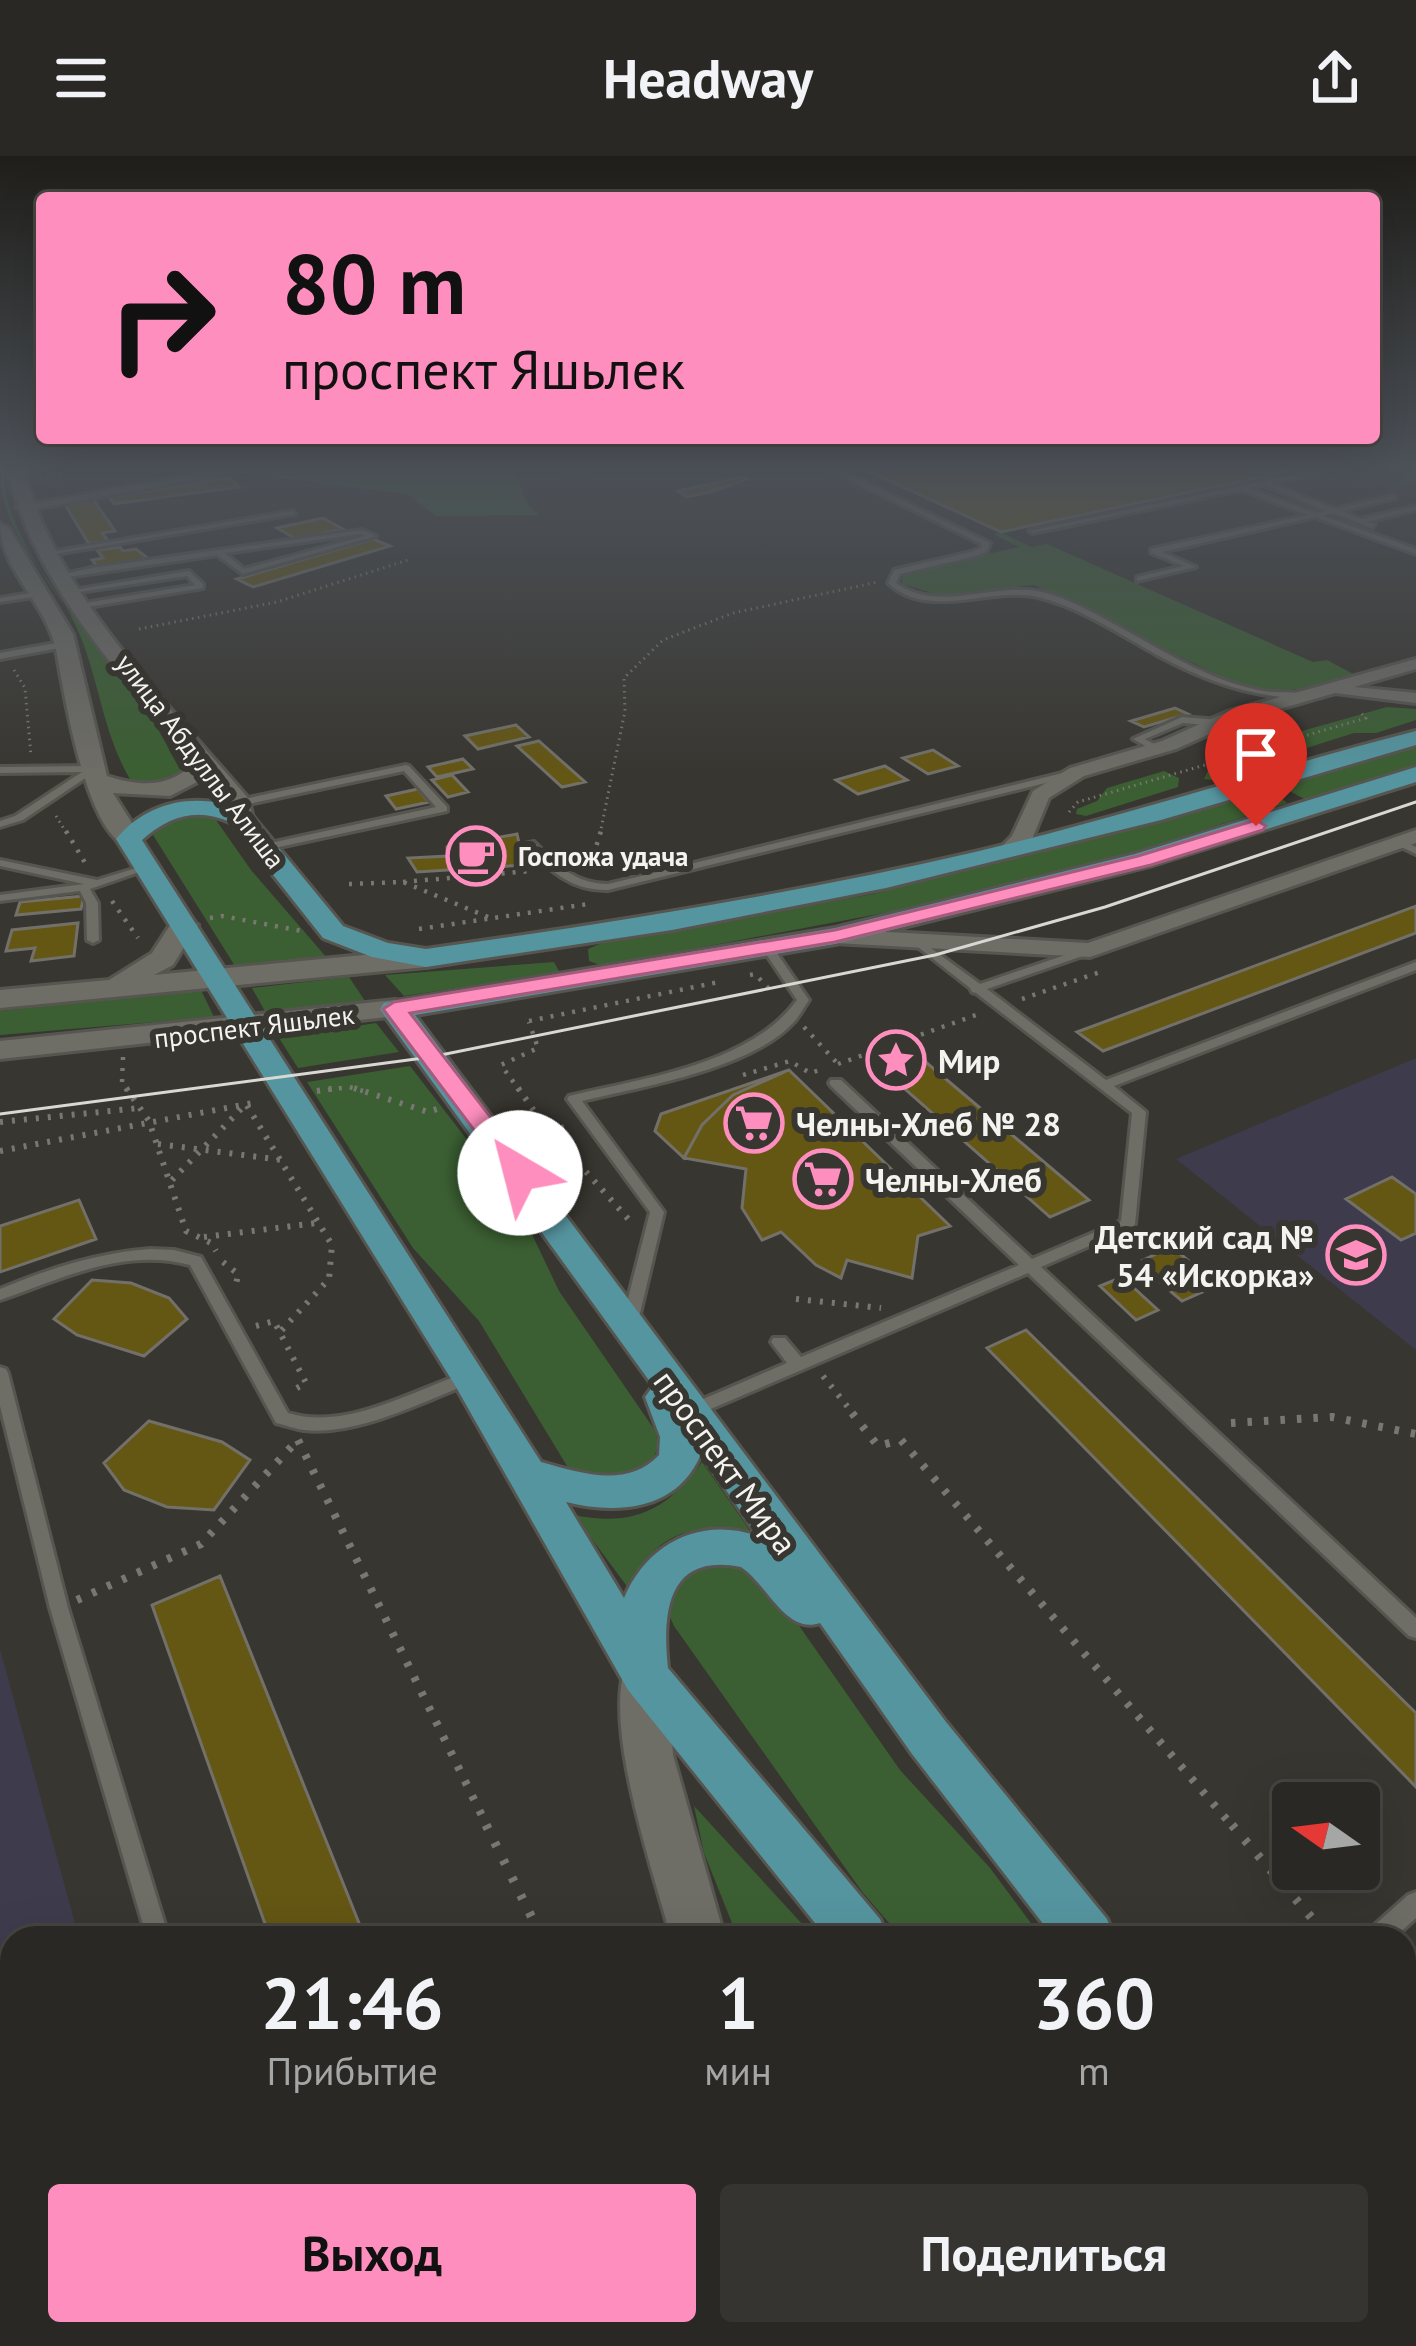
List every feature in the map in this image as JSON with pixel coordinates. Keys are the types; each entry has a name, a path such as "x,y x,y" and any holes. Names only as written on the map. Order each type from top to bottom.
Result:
{"main road":[{"name":"улица Абдуллы Алиша","path":"24,571 67,644 95,775 146,868 195,922 226,988"},
{"name":"улица Абдуллы Алиша","path":"60,571 240,810 320,931 365,972"},
{"name":"проспект Яшьлек","path":"0,999 99,990 226,988 365,972 817,895 1252,788 1416,738"},
{"path":"95,775 122,790 157,792 189,781 206,763"},
{"name":"проспект Яшьлек","path":"0,1050 394,1009 835,936 1144,860 1416,774"},
{"path":"1252,788 1294,798 1294,814"},
{"path":"129,839 159,814 188,806 240,810"},
{"path":"99,990 163,958 195,922"},
{"path":"320,931 382,951 426,958"},
{"path":"599,933 576,944 570,951 571,961 586,973 607,976"},
{"name":"проспект Мира","path":"365,972 520,1173 928,1738 1078,1926"},
{"path":"226,988 530,1474 645,1675 851,1926"},
{"path":"530,1474 596,1493 625,1496 649,1488 674,1469 682,1446 641,1346"},
{"path":"695,1926 648,1755 641,1611 665,1569 685,1552 735,1547 760,1555 928,1738"}],"street":[{"path":"1009,850 1021,838 1049,785 1077,772 1156,749 1301,696 1416,664"},
{"path":"1327,690 1416,698"},
{"path":"835,936 1090,950 1410,843"}],"lane":[{"path":"72,591 144,571"},
{"path":"903,571 892,580 899,590 933,600 1019,592 1057,599 1218,683 1254,693 1301,696"},
{"path":"1140,579 1174,571"},
{"path":"189,572 200,586 163,592 72,591 189,572"},
{"path":"152,578 163,592"},
{"path":"0,600 37,594"},
{"path":"0,656 67,644"},
{"path":"1218,683 1235,699 1226,720"},
{"path":"240,810 406,768 443,809 265,847"},
{"path":"0,770 95,775"},
{"path":"530,844 582,887 608,887 1077,772"},
{"path":"0,824 95,775"},
{"path":"997,792 1023,795 1035,806"},
{"path":"0,863 98,883"},
{"path":"0,898 84,887 146,868"},
{"path":"84,887 92,903 93,940"},
{"path":"690,1411 1128,1224 1139,1112 913,938"},
{"path":"641,1346 657,1212 574,1099 681,1072 776,1035 796,1018 803,1000 768,948"},
{"path":"976,989 1090,950"},
{"path":"1105,1085 1416,966"},
{"path":"836,1083 1416,1630"},
{"path":"0,1295 103,1260 156,1254 196,1261 268,1396 296,1432 345,1421 470,1376"},
{"path":"779,1342 803,1362"},
{"path":"0,1372 59,1608 154,1926"},
{"path":"1390,1926 1416,1903"}],"path":[{"path":"139,629 218,617 377,571"},
{"path":"582,887 611,806 619,737 630,700 624,678 664,640 733,613 892,580"},
{"path":"1062,821 1078,802 1366,718 1355,707"},
{"path":"349,884 554,868"},
{"path":"403,882 491,918"},
{"path":"195,922 221,916 296,933 320,931"},
{"path":"739,978 755,974 838,1064"},
{"path":"529,1021 723,981"},
{"path":"523,1010 538,1048 500,1065 544,1125 629,1222 657,1212"},
{"path":"810,1073 990,1010"},
{"path":"122,1057 122,1082 158,1144 186,1231 211,1243 238,1274 234,1300"},
{"path":"314,1092 349,1087 428,1112 442,1108"},
{"path":"0,1151 259,1102"},
{"path":"172,1180 246,1104"},
{"path":"246,1104 332,1245 329,1279 280,1332"},
{"path":"0,1123 140,1108"},
{"path":"158,1144 282,1160"},
{"path":"200,1238 317,1222"},
{"path":"796,1299 920,1312"},
{"path":"242,1314 250,1328 274,1321 306,1383 283,1396 296,1432 536,1926"},
{"path":"803,1362 878,1446 901,1440 1318,1926"},
{"path":"1197,1425 1332,1417 1416,1434"},
{"path":"59,1608 201,1544 296,1432"}],"shaded area":[{"name":"Детский сад № 54 «Искорка»","path":"1416,1058 1416,1350 1176,1159"},
{"path":"0,1649 76,1926 0,1926"}],"green space":[{"path":"914,571 1108,571 1313,662 1327,660 1355,675 1298,689 1240,686 1034,585 939,595 902,584 902,577"},
{"path":"63,603 151,717 182,773 173,782 131,781 114,745 79,633"},
{"path":"1387,707 1416,709 1416,720 1376,733 1354,733 1246,767 1219,781 1204,779 1214,758"},
{"path":"1416,745 1416,765 1308,801 1282,787"},
{"path":"1164,771 1179,778 1178,787 1086,816 1076,814 1107,788"},
{"path":"1263,794 1279,796 1287,803 1138,851 894,911 603,966 589,961 588,949 602,943 873,894"},
{"path":"199,815 216,820 251,870 327,958 235,966 153,835 159,825"},
{"path":"554,962 560,973 404,996 385,975"},
{"path":"349,977 365,1001 267,1015 252,988"},
{"path":"201,990 214,1017 0,1035 0,1011"},
{"path":"376,1023 399,1052 298,1068 279,1038"},
{"path":"410,1066 519,1207 559,1291 654,1429 654,1456 633,1477 584,1477 567,1466 479,1321 413,1248 307,1082"},
{"path":"702,1462 751,1532 710,1529 678,1535 651,1554 629,1589 574,1515 614,1519 647,1511 675,1493"},
{"path":"707,1564 750,1569 772,1587 900,1770 990,1868 1033,1926 892,1926 863,1893 674,1626 666,1608 669,1590"},
{"path":"694,1806 804,1926 733,1926 704,1853"}],"building":[{"path":"264,571 306,571 253,587 237,579"},
{"path":"1175,708 1188,714 1144,727 1131,721"},
{"path":"516,725 529,737 478,749 465,736"},
{"path":"539,741 585,782 562,787 517,746"},
{"path":"933,750 958,766 928,774 903,758"},
{"path":"463,759 473,769 437,777 428,767"},
{"path":"885,766 907,780 858,794 836,780"},
{"path":"452,775 468,792 448,797 432,780"},
{"path":"418,789 429,802 396,809 386,796"},
{"path":"517,834 524,865 417,872 408,858 448,856 447,847"},
{"path":"84,896 81,909 16,915 20,902"},
{"path":"1416,906 1416,933 1103,1051 1077,1032"},
{"path":"78,923 74,956 31,961 35,948 6,951 12,930"},
{"path":"915,1053 1089,1200 1050,1217 879,1066"},
{"name":"Челны-Хлеб","path":"789,1070 950,1226 918,1236 912,1278 847,1260 841,1278 816,1265 781,1232 762,1240 742,1208 746,1169 684,1158 702,1125 733,1095"},
{"path":"789,1070 733,1095 702,1125 684,1158 655,1131 661,1114"},
{"path":"1392,1177 1416,1194 1416,1233 1401,1240 1346,1199"},
{"path":"79,1200 96,1239 0,1272 0,1226"},
{"path":"1167,1249 1178,1252 1218,1285 1182,1301 1143,1268 1149,1265 1143,1260"},
{"path":"1122,1277 1158,1310 1136,1320 1100,1286"},
{"path":"92,1280 131,1283 169,1298 187,1319 144,1356 77,1335 54,1319"},
{"path":"1026,1330 1416,1713 1416,1787 987,1348"},
{"path":"149,1421 222,1442 250,1460 214,1510 167,1507 124,1490 104,1463"},
{"path":"220,1576 360,1926 266,1926 152,1605"}],"tram line":[{"path":"0,1114 431,1057 935,955 1105,907 1416,802"}],"place":[{"name":"Госпожа удача","path":"476,856"},
{"name":"Мир","path":"896,1060"},
{"name":"Челны-Хлеб № 28","path":"754,1123"},
{"name":"Челны-Хлеб","path":"823,1179"},
{"name":"Детский сад № 54 «Искорка»","path":"1356,1255"}],"route":[{"path":"520,1173 394,1009 835,936 1144,860 1256,826"}]}
